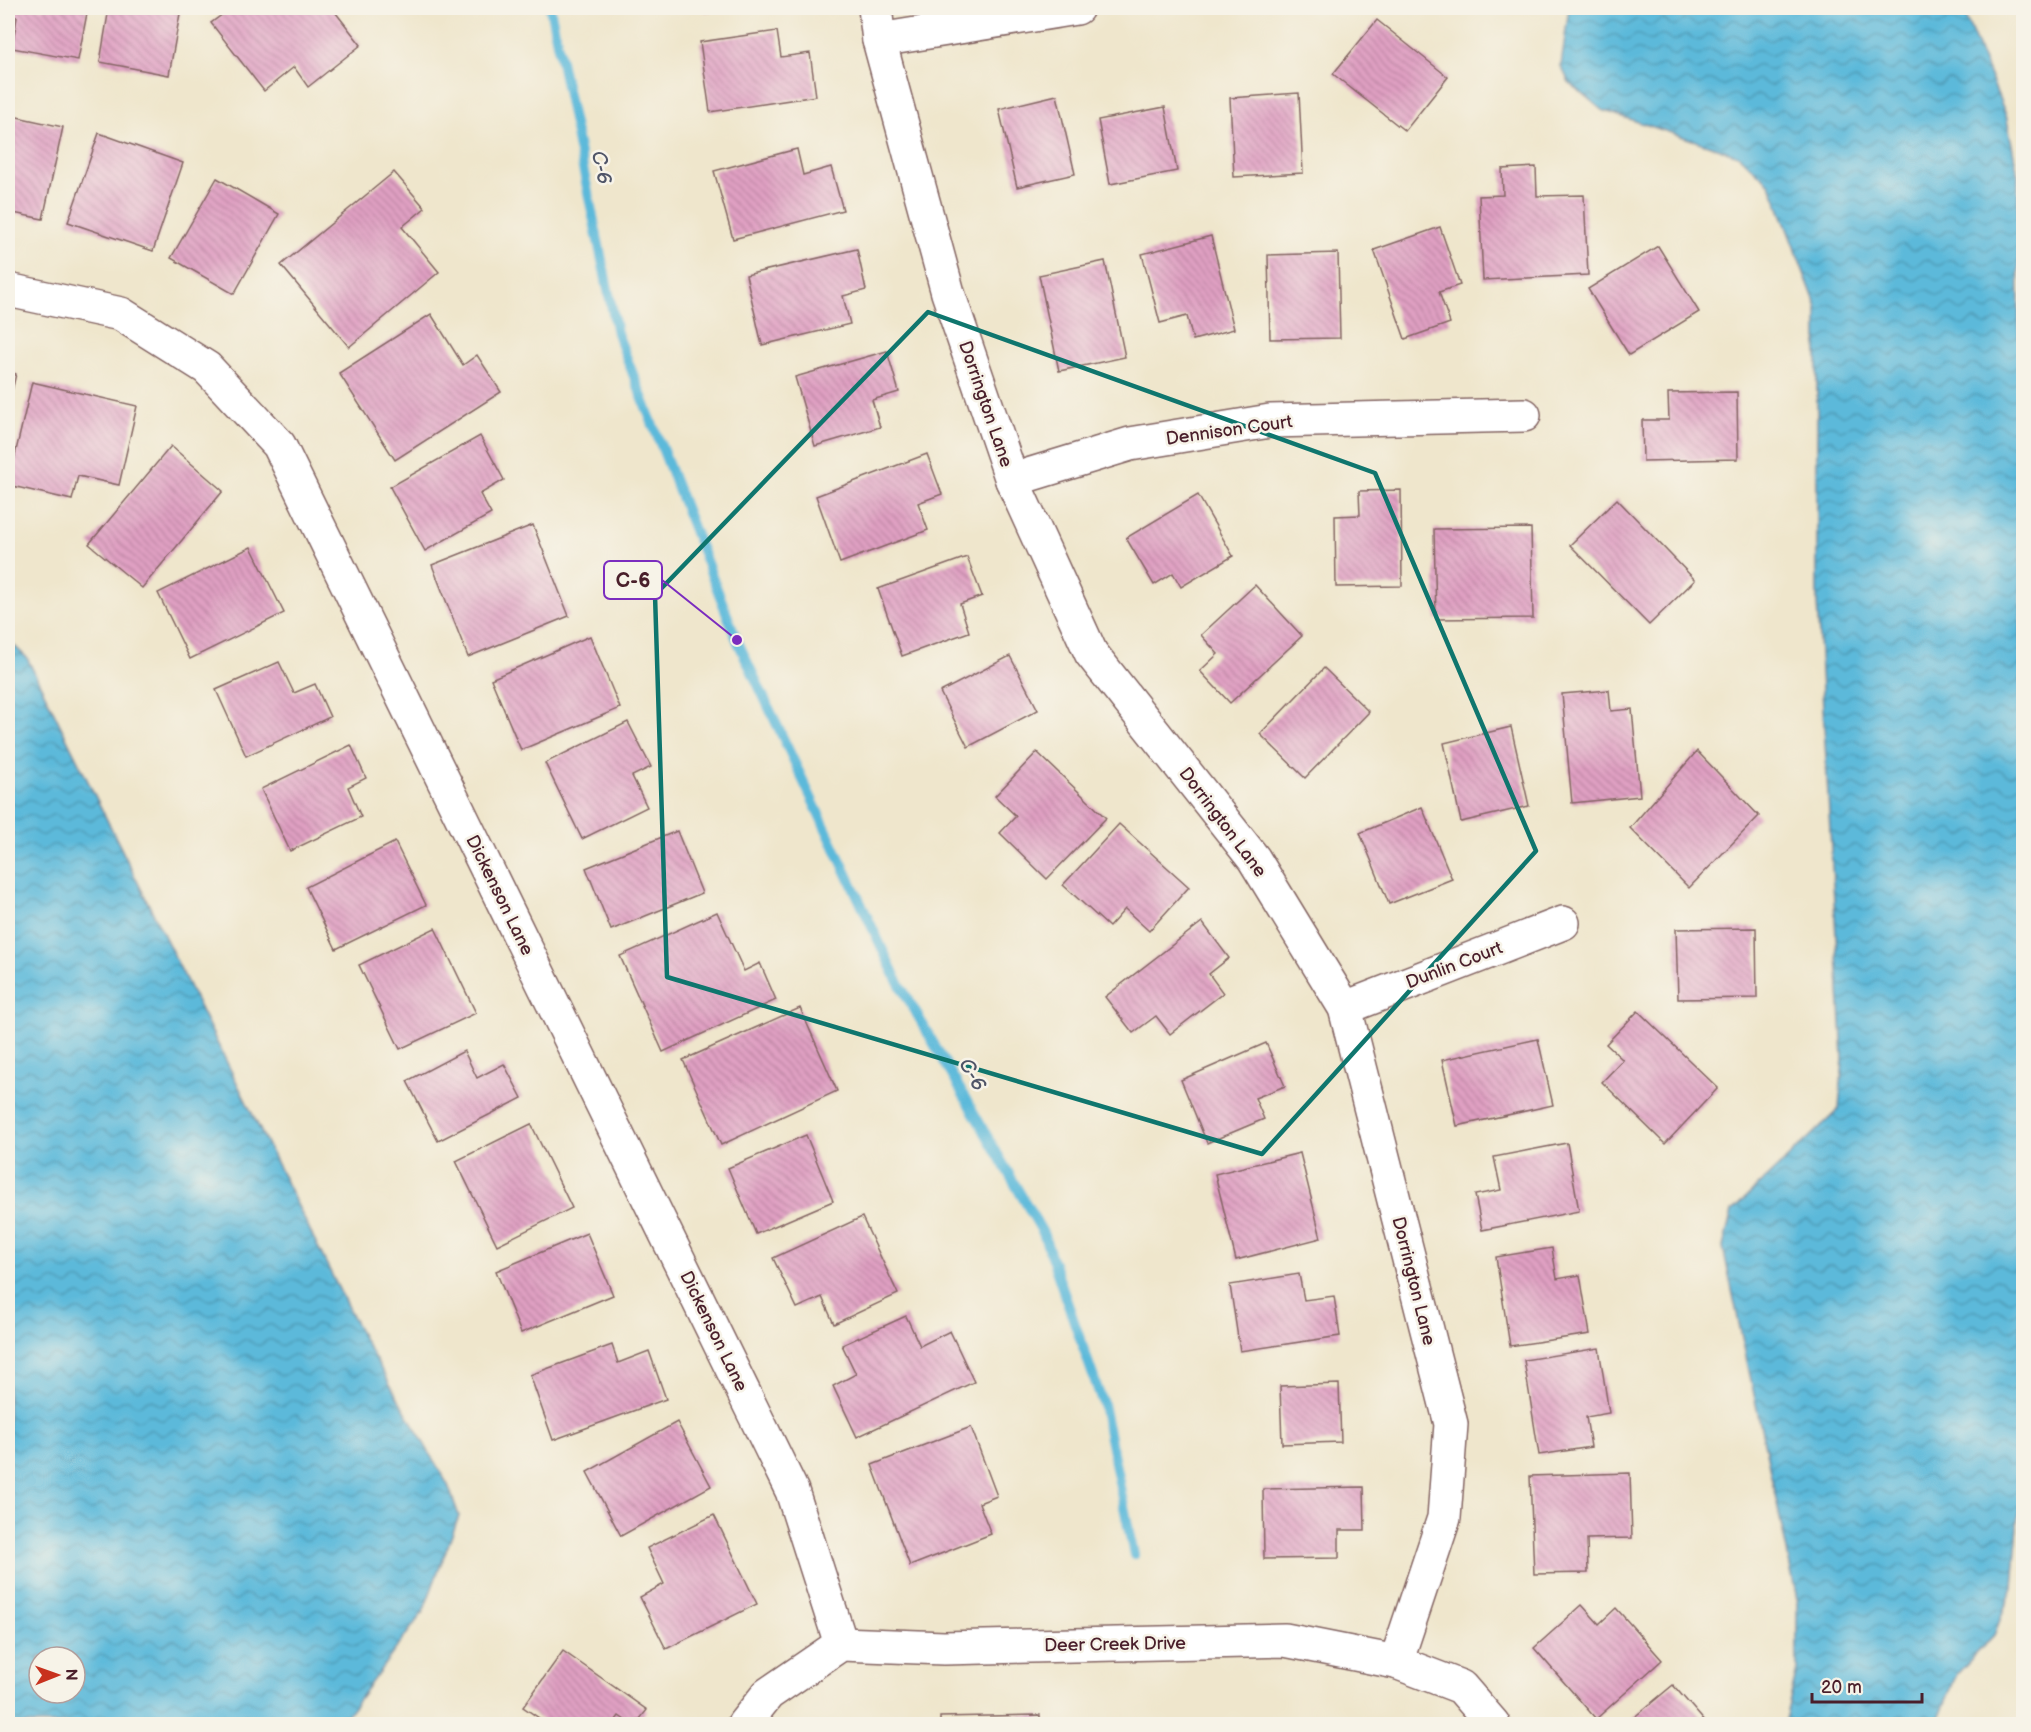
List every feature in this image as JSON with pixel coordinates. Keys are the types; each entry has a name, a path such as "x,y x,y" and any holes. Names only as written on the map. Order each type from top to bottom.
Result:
{"street":[{"name":"Dorrington Lane","path":"874,8 879,40 948,293 1011,480 1091,653 1254,859 1345,1008 1451,1424 1444,1518 1396,1662"},
{"path":"879,40 1077,8"},
{"name":"Dickenson Lane","path":"8,290 121,314 207,368 279,445 792,1491 841,1644"},
{"name":"Dennison Court","path":"1011,480 1130,444 1270,421 1524,415"},
{"name":"Dunlin Court","path":"1345,1008 1563,923"},
{"name":"Deer Creek Drive","path":"841,1644 944,1648 1285,1640 1396,1662 1461,1688 1493,1725"},
{"path":"744,1725 768,1694 841,1644"}],"highlighted area":[{"path":"928,312 1375,473 1536,851 1262,1154 667,977 655,595"}],"water":[{"path":"1569,8 1962,8 2006,115 2018,175 2023,910 2020,1500 2013,1587 1994,1635 1957,1674 1938,1724 1784,1724 1797,1670 1797,1599 1723,1247 1732,1211 1839,1109 1843,1058 1817,602 1817,307 1770,184 1738,155 1602,110 1569,82 1561,66"},
{"path":"8,640 27,658 362,1336 448,1485 459,1516 423,1612 345,1718 337,1724 8,1724"}],"building":[{"path":"8,8 88,8 78,60 12,48 17,17 8,15"},
{"path":"109,8 181,8 169,75 100,62"},
{"path":"231,8 332,8 361,45 308,87 294,67 264,91 211,23"},
{"path":"704,8 727,8 727,9 704,12"},
{"path":"1377,20 1448,77 1405,131 1333,74"},
{"path":"777,31 781,57 810,53 816,96 710,112 700,42"},
{"path":"1299,93 1303,173 1234,177 1230,98"},
{"path":"1057,95 1075,174 1017,187 999,109"},
{"path":"1165,107 1177,171 1110,184 1098,120"},
{"path":"8,115 63,127 43,219 8,212"},
{"path":"99,133 183,163 153,251 68,222"},
{"path":"797,149 803,175 831,167 843,210 733,239 714,171"},
{"path":"1536,167 1537,196 1584,195 1588,275 1483,280 1479,196 1503,195 1502,169"},
{"path":"394,172 425,208 402,227 439,272 349,347 281,265"},
{"path":"217,178 279,214 234,294 171,258"},
{"path":"1440,227 1460,285 1439,292 1450,323 1405,339 1374,250"},
{"path":"1211,236 1234,329 1193,340 1187,316 1160,323 1142,254"},
{"path":"1658,246 1699,312 1629,355 1588,289"},
{"path":"857,249 866,290 843,296 850,324 762,345 746,275"},
{"path":"1338,253 1340,338 1270,339 1268,255"},
{"path":"1105,261 1125,357 1059,371 1039,275"},
{"path":"431,314 463,365 477,355 501,392 395,460 339,373"},
{"path":"887,351 899,392 872,400 880,427 815,446 795,377"},
{"path":"8,371 16,374 8,408"},
{"path":"32,382 137,406 119,485 78,476 72,500 8,485"},
{"path":"1737,392 1738,459 1643,461 1642,420 1669,420 1668,393"},
{"path":"480,436 504,480 480,494 491,514 425,551 390,487"},
{"path":"171,446 223,491 142,588 89,544"},
{"path":"927,454 942,494 918,503 928,530 840,563 816,496"},
{"path":"1401,490 1402,586 1336,587 1335,516 1360,515 1359,491"},
{"path":"1198,495 1233,556 1181,587 1173,573 1154,585 1126,538"},
{"path":"1617,499 1695,580 1649,625 1570,545"},
{"path":"533,525 569,616 468,657 432,565"},
{"path":"1531,528 1533,618 1436,619 1434,529"},
{"path":"251,547 284,613 190,659 158,593"},
{"path":"967,557 982,596 960,604 969,632 902,656 878,589"},
{"path":"1255,585 1302,636 1230,703 1200,671 1218,654 1201,635"},
{"path":"590,636 620,708 521,750 491,679"},
{"path":"1010,656 1038,710 968,747 940,692"},
{"path":"279,662 294,693 315,684 330,717 246,756 216,690"},
{"path":"1324,668 1369,712 1305,778 1260,734"},
{"path":"1609,690 1611,711 1632,709 1640,796 1572,803 1562,694"},
{"path":"628,722 651,767 632,776 647,807 582,839 545,763"},
{"path":"1511,727 1529,806 1461,822 1444,743"},
{"path":"351,745 366,778 348,787 361,817 290,851 261,789"},
{"path":"1697,751 1759,816 1689,888 1630,828"},
{"path":"1037,752 1106,818 1047,879 1000,833 1016,816 995,796"},
{"path":"1422,807 1452,879 1389,904 1360,833"},
{"path":"1119,824 1189,887 1149,931 1125,909 1109,927 1063,885"},
{"path":"677,831 702,893 611,930 586,868"},
{"path":"395,842 426,905 336,949 306,887"},
{"path":"717,912 744,971 760,963 776,1000 663,1052 620,956"},
{"path":"1202,922 1229,958 1209,974 1223,993 1170,1034 1156,1016 1133,1033 1105,997"},
{"path":"435,928 476,1013 400,1049 359,965"},
{"path":"1756,928 1757,998 1678,999 1676,929"},
{"path":"800,1008 837,1091 721,1145 683,1060"},
{"path":"1638,1011 1718,1088 1665,1144 1602,1082 1623,1060 1606,1044"},
{"path":"1538,1039 1553,1105 1457,1126 1442,1060"},
{"path":"1266,1043 1285,1086 1255,1098 1264,1119 1207,1143 1181,1080"},
{"path":"464,1051 477,1078 504,1064 522,1098 438,1141 407,1081"},
{"path":"531,1124 572,1208 497,1245 456,1161"},
{"path":"806,1135 833,1201 756,1234 728,1168"},
{"path":"1567,1143 1579,1211 1482,1230 1475,1195 1501,1190 1494,1157"},
{"path":"1300,1153 1321,1238 1236,1260 1215,1174"},
{"path":"862,1217 898,1294 834,1324 822,1297 797,1308 773,1258"},
{"path":"587,1233 613,1295 521,1333 496,1271"},
{"path":"1552,1248 1557,1279 1580,1275 1590,1334 1510,1346 1496,1257"},
{"path":"1299,1274 1304,1300 1334,1296 1340,1336 1240,1351 1230,1285"},
{"path":"906,1316 920,1346 950,1331 974,1382 857,1437 833,1386 856,1374 842,1345"},
{"path":"612,1345 618,1363 649,1351 666,1399 553,1440 530,1375"},
{"path":"1599,1348 1609,1413 1586,1417 1591,1447 1539,1455 1524,1360"},
{"path":"1339,1384 1341,1442 1282,1444 1280,1386"},
{"path":"677,1422 711,1486 621,1536 587,1472"},
{"path":"971,1427 997,1496 979,1503 991,1534 910,1566 872,1465"},
{"path":"1630,1473 1632,1538 1587,1539 1588,1573 1534,1574 1530,1476"},
{"path":"1364,1487 1365,1530 1339,1530 1339,1558 1264,1559 1263,1489"},
{"path":"714,1515 757,1604 666,1649 640,1597 664,1584 647,1548"},
{"path":"1582,1605 1599,1624 1616,1608 1662,1660 1596,1719 1534,1648"},
{"path":"563,1651 647,1710 636,1724 631,1724 619,1716 613,1724 548,1724 523,1707"},
{"path":"1673,1685 1707,1724 1626,1724"},
{"path":"1040,1715 1040,1724 940,1724 940,1717"},
{"path":"1291,1720 1368,1721 1368,1724 1291,1724"}],"waterway":[{"name":"C-6","path":"550,8 617,333 737,640 896,978 1043,1233 1103,1404 1134,1555"}],"place":[{"name":"C-6","path":"737,640"}]}
